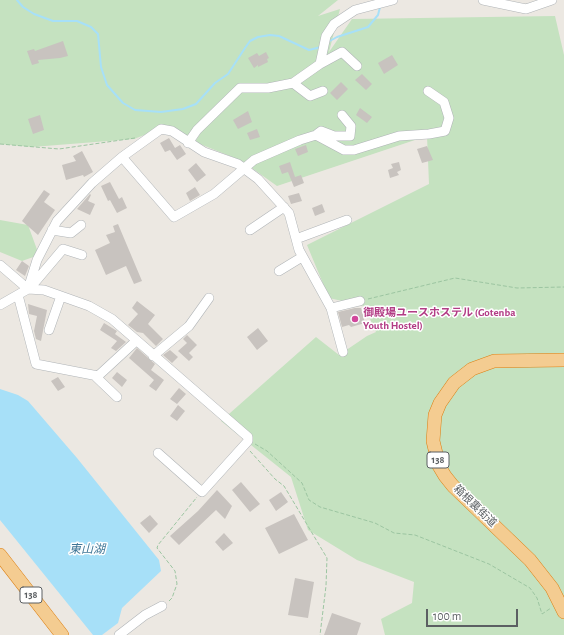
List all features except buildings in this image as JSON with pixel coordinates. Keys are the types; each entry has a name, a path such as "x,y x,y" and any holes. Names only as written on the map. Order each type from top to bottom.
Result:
{"highway":[{"name":"箱根裏街道","path":"564,360 494,361 472,369 454,383 446,393 435,415 434,428 435,453 445,476 453,486 530,560 552,588 564,612"},
{"name":"138","path":"0,555 62,635"}],"street":[{"path":"320,64 326,36 334,24 355,10 392,0"},
{"path":"483,0 526,9 552,0"},
{"path":"188,143 197,130 240,88 268,88 293,83 320,64 342,52 357,66"},
{"path":"293,83 310,96 323,91"},
{"path":"316,135 344,150 354,150 399,136 429,134 445,131 449,118 444,102 428,91"},
{"path":"122,157 174,217 214,194 254,160 300,140 316,135 321,131 334,136 350,136 351,126 342,115"},
{"path":"29,290 37,260 57,221 92,183 122,157 160,129 172,131 188,143 204,152 238,164 244,168 258,179 289,213 302,257 331,308 343,352"},
{"path":"250,230 284,207"},
{"path":"296,239 348,220"},
{"path":"52,230 71,233 81,225"},
{"path":"29,290 63,249 82,255"},
{"path":"279,271 302,257"},
{"path":"0,265 29,290"},
{"path":"0,305 29,290 44,290 89,306 112,319 248,437 245,443 202,492 158,453"},
{"path":"18,295 36,364 95,376 117,397"},
{"path":"50,330 61,296"},
{"path":"153,356 189,326 208,298"},
{"path":"331,308 360,300"},
{"path":"95,376 98,376 136,341"},
{"path":"119,635 145,615 162,606"}],"path":[{"path":"0,144 59,149 149,136"},
{"path":"360,300 455,278 517,288 564,287"},
{"path":"245,443 267,451 302,483 309,500 320,508 375,523 394,533 415,535 489,564 530,588 537,598 542,614"},
{"path":"245,443 274,479 284,486 327,558 326,586 320,635"},
{"path":"162,606 172,598 177,584 175,571 157,548 158,545 202,492"}],"green space":[{"path":"0,0 338,0 318,16 340,9 329,52 352,19 555,16 564,55 564,635 385,635 381,619 412,603 414,582 357,560 308,530 291,477 221,421 316,337 339,355 367,336 376,332 364,306 329,298 307,245 429,184 427,136 277,186 242,161 195,142 209,119 190,140 160,129 134,139 32,147 0,144"},
{"path":"0,220 28,225 39,255 22,261 0,252"}],"water":[{"name":"東山湖","path":"0,389 18,395 28,401 77,458 159,560 161,571 122,608 118,623 102,635 93,635 0,520"}],"waterway":[{"path":"17,0 23,7 34,14 53,21 77,21 91,27 98,34 101,67 107,85 123,103 135,110 161,112 183,109 196,104 215,83 228,74 250,41 258,37 270,35 279,36 309,50 321,47"},
{"path":"328,42 337,37 368,27 378,15 380,7"}],"place":[{"name":"御殿場ユースホステル (Gotenba Youth Hostel)","path":"355,319"}]}
